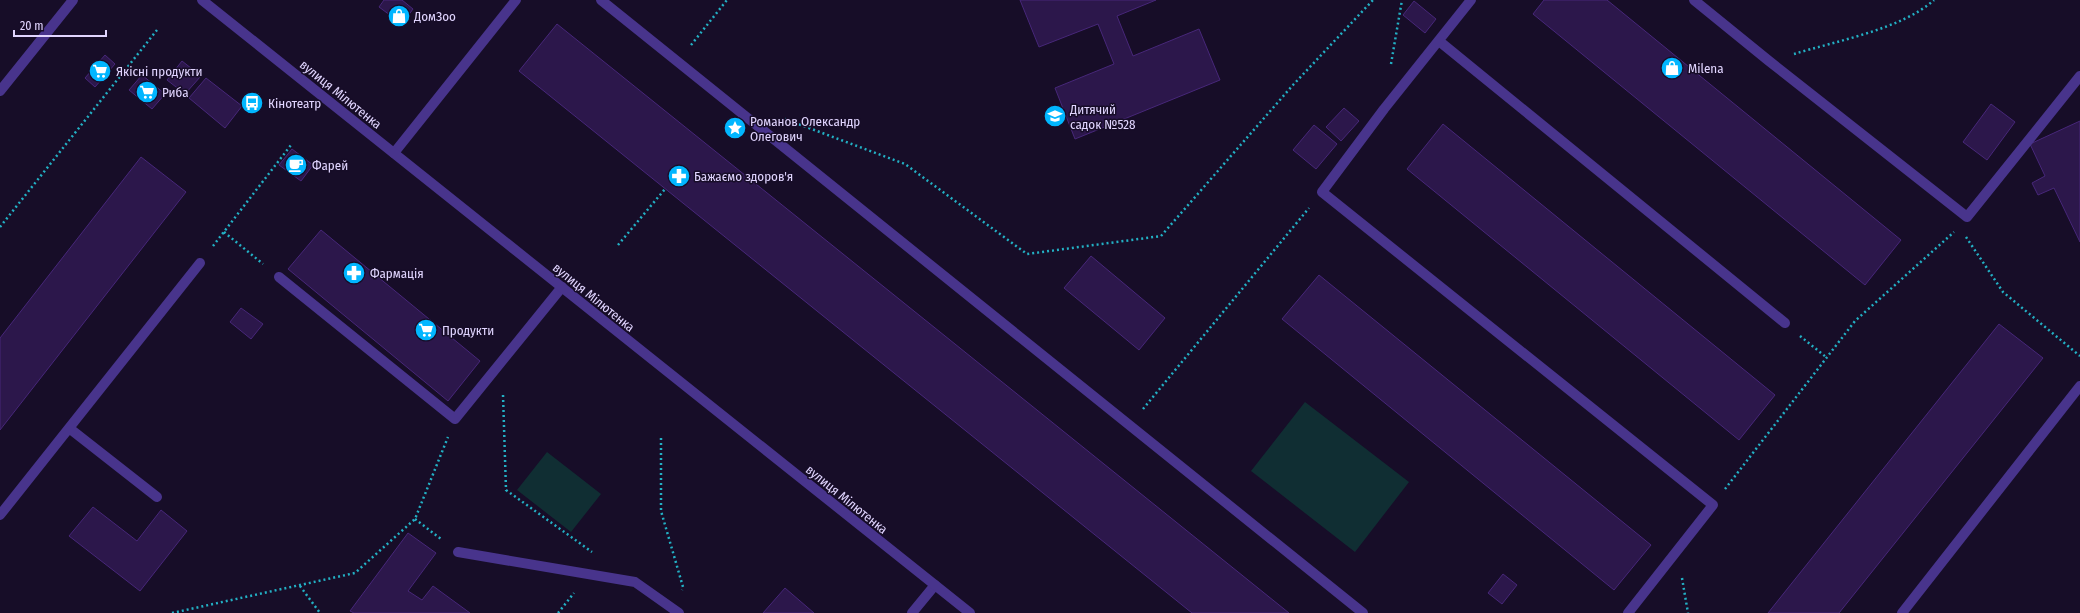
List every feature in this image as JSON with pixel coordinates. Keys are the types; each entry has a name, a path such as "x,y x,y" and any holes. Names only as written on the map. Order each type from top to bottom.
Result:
{"street":[{"path":"0,91 73,0"},
{"name":"вулиця Мілютенка","path":"202,0 970,613"},
{"path":"394,153 516,0"},
{"path":"601,0 1362,613"},
{"path":"1471,0 1384,109 1322,192 1713,505 1628,613"},
{"path":"1694,0 1967,217 2080,76"},
{"path":"1439,42 1785,323"},
{"path":"0,515 200,263"},
{"path":"279,277 455,419 562,287"},
{"path":"1902,613 2080,386"},
{"path":"69,428 157,497"},
{"path":"458,552 635,582 677,611"},
{"path":"912,613 935,585"}],"path":[{"path":"678,62 727,0"},
{"path":"778,116 905,164 1027,254 1161,236 1293,85 1373,0"},
{"path":"1390,72 1402,0"},
{"path":"1769,61 1886,27 1923,10 1934,0"},
{"path":"0,227 157,30"},
{"path":"200,263 291,145"},
{"path":"618,245 665,189"},
{"path":"1129,426 1322,192"},
{"path":"1713,505 1854,321 1960,227 1967,217"},
{"path":"1960,227 2003,292 2080,356"},
{"path":"224,232 279,277"},
{"path":"1785,323 1826,357"},
{"path":"502,362 506,490 596,555"},
{"path":"172,613 355,574 415,519 455,419"},
{"path":"661,438 660,511 684,587 677,611"},
{"path":"415,519 458,552"},
{"path":"1678,550 1688,613"},
{"path":"300,586 320,613"}],"green space":[{"path":"1305,402 1409,482 1355,552 1251,471"},
{"path":"547,452 601,494 571,532 517,490"}],"building":[{"name":"ДомЗоо","path":"384,0 402,0 413,9 402,24 379,7"},
{"path":"1020,0 1156,0 1117,16 1133,56 1199,29 1220,80 1075,139 1055,88 1114,64 1098,24 1039,47"},
{"path":"1544,0 1607,0 1901,240 1865,285 1533,14"},
{"path":"1414,1 1436,19 1425,33 1403,15"},
{"path":"557,24 1289,613 1192,613 519,71"},
{"name":"Якісні продукти","path":"105,55 115,64 95,87 85,78"},
{"path":"182,61 201,76 185,94 167,80"},
{"name":"Риба","path":"142,75 165,94 152,109 129,90"},
{"path":"206,78 242,106 225,128 189,98"},
{"path":"1991,104 2015,122 1987,160 1963,142"},
{"path":"1344,108 1359,121 1341,141 1326,127"},
{"path":"2080,121 2080,242 2054,188 2038,195 2032,183 2045,176 2030,144"},
{"path":"1443,124 1775,395 1739,440 1407,169"},
{"path":"1314,125 1337,144 1316,169 1293,150"},
{"name":"Фарей","path":"292,149 313,165 301,181 279,165"},
{"path":"141,157 186,192 0,430 0,338"},
{"path":"321,230 480,361 448,401 288,269"},
{"path":"1091,256 1165,318 1139,350 1064,288"},
{"path":"1319,275 1651,545 1614,590 1282,319"},
{"path":"241,308 263,324 251,339 230,322"},
{"path":"1999,324 2043,358 1839,613 1768,613"},
{"path":"93,507 137,541 161,510 187,531 140,591 69,536"},
{"path":"408,533 436,553 408,591 422,600 433,586 470,613 354,613 350,611"},
{"path":"1503,574 1517,585 1502,604 1488,593"},
{"path":"785,588 814,613 763,613"}],"place":[{"name":"ДомЗоо","path":"399,16"},
{"name":"Milena","path":"1672,68"},
{"name":"Якісні продукти","path":"100,71"},
{"name":"Риба","path":"147,92"},
{"name":"Кінотеатр","path":"252,103"},
{"name":"Дитячий садок №528","path":"1055,116"},
{"name":"Романов Олександр Олегович","path":"735,128"},
{"name":"Фарей","path":"296,165"},
{"name":"Бажаємо здоров'я","path":"679,176"},
{"name":"Фармація","path":"354,273"},
{"name":"Продукти","path":"426,330"}]}
